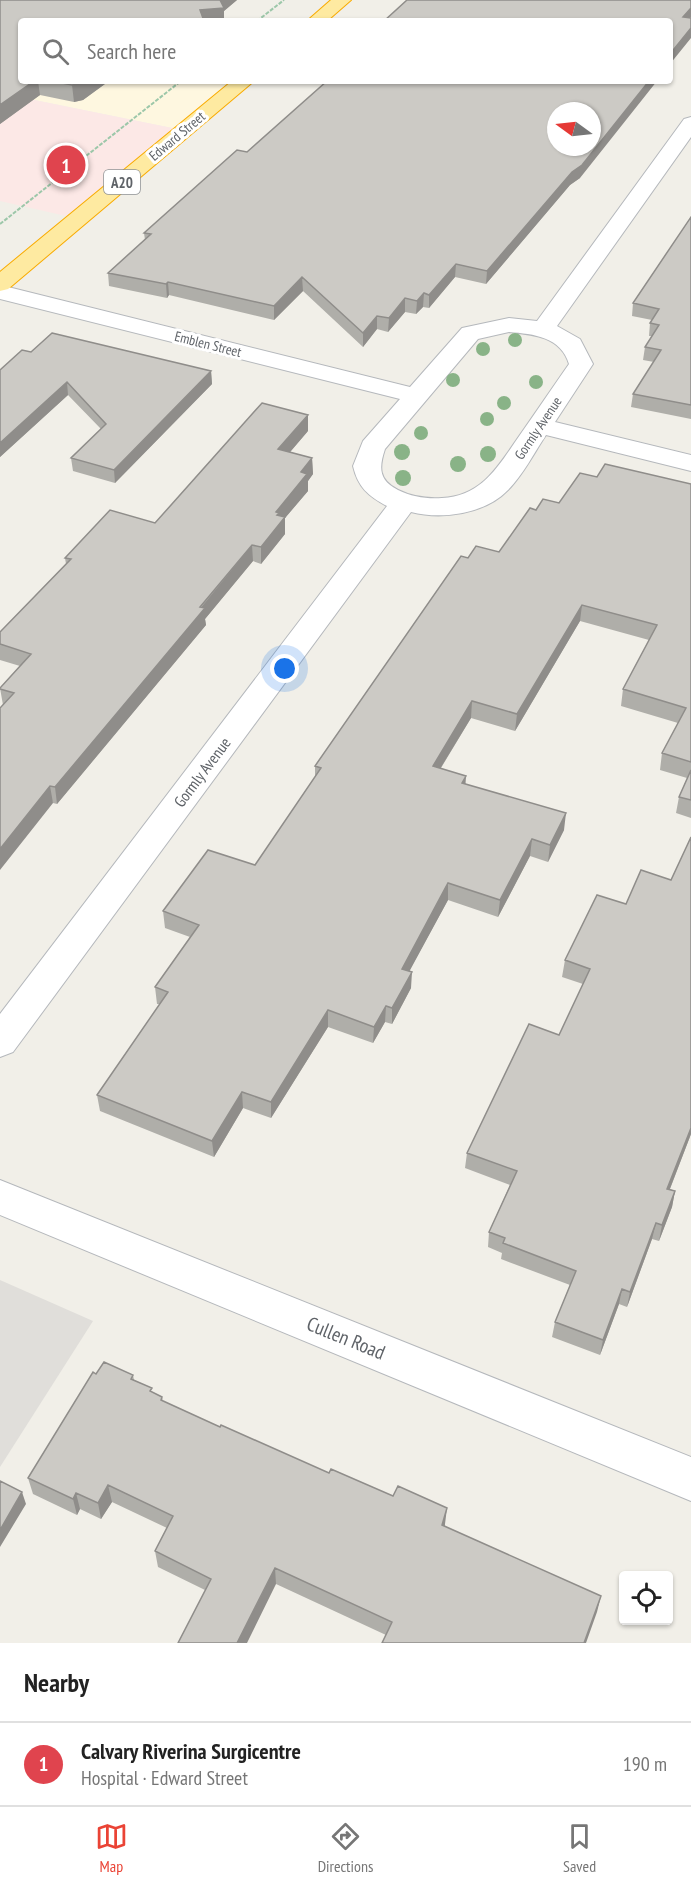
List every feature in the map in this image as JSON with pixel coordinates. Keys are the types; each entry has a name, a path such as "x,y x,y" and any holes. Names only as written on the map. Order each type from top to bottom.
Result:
{"highway":[{"path":"320,18 342,0"},
{"name":"Edward Street","path":"0,284 240,84"}],"street":[{"path":"543,329 691,123"},
{"name":"Emblen Street","path":"0,292 417,396"},
{"name":"Gormly Avenue","path":"509,325 543,329 570,341 580,352 581,364 501,482 488,495 469,503 445,507 404,502 375,488 366,475 364,461 372,447 417,396 470,333 509,325"},
{"path":"540,426 691,463"},
{"name":"Gormly Avenue","path":"0,1042 404,502"},
{"name":"Cullen Road","path":"0,1197 691,1479"}],"path":[{"path":"261,18 284,0"},
{"path":"0,224 177,84"}],"shaded area":[{"path":"0,18 18,72 18,84 234,84 177,129 0,93"},
{"path":"0,93 177,129 66,216 0,201"},
{"path":"0,1280 93,1321 0,1467"}],"building":[{"path":"0,0 220,0 224,8 200,10 203,18 18,18 18,84 30,84 0,105"},
{"path":"407,0 691,0 691,8 683,17 691,18 691,28 673,50 673,18 387,18"},
{"path":"324,84 647,84 601,141 601,102 547,102 547,156 589,156 572,172 487,271 456,264 429,295 424,293 417,301 405,298 389,318 377,316 363,333 302,277 274,306 168,282 166,284 108,273 151,234 144,233 237,150 247,152"},
{"path":"691,217 691,405 633,394 661,350 645,347 659,325 650,323 659,309 633,303"},
{"path":"52,333 211,371 114,470 71,458 106,424 67,382 0,443 0,370 22,350 31,352"},
{"path":"262,403 308,415 278,449 312,458 301,472 307,474 276,512 279,513 277,515 285,517 261,547 252,545 200,607 205,608 55,787 50,786 0,849 0,708 14,693 0,688 31,654 0,644 0,632 71,559 65,558 110,510 155,523"},
{"path":"605,464 691,484 691,762 662,753 686,708 623,689 657,625 582,605 517,714 472,701 433,766 466,776 462,783 566,813 550,845 532,839 500,900 448,883 402,969 412,972 392,1008 386,1006 374,1027 328,1010 271,1102 242,1092 212,1141 97,1095 168,992 155,987 199,925 163,911 208,850 255,865 321,768 315,766 461,556 468,558 476,546 499,552 530,508 536,510 543,499 559,503 580,473 597,477"},
{"path":"691,770 691,800 679,797"},
{"path":"691,837 691,1128 667,1189 675,1191 662,1225 656,1223 630,1292 622,1289 603,1340 555,1322 576,1271 503,1243 505,1238 489,1232 517,1171 467,1153 529,1024 559,1035 590,969 565,960 597,895 626,904 641,870 671,880"},
{"path":"104,1362 133,1375 131,1379 152,1388 150,1391 162,1397 161,1400 220,1427 221,1425 329,1473 331,1469 393,1496 398,1486 447,1508 442,1525 601,1596 584,1643 382,1643 392,1622 275,1568 237,1643 178,1643 211,1579 155,1551 173,1516 108,1485 98,1503 76,1493 73,1499 28,1478 93,1372 96,1374"},
{"path":"0,1481 22,1492 0,1530"}],"place":[{"name":"Calvary Riverina Surgicentre","path":"66,165"}]}
